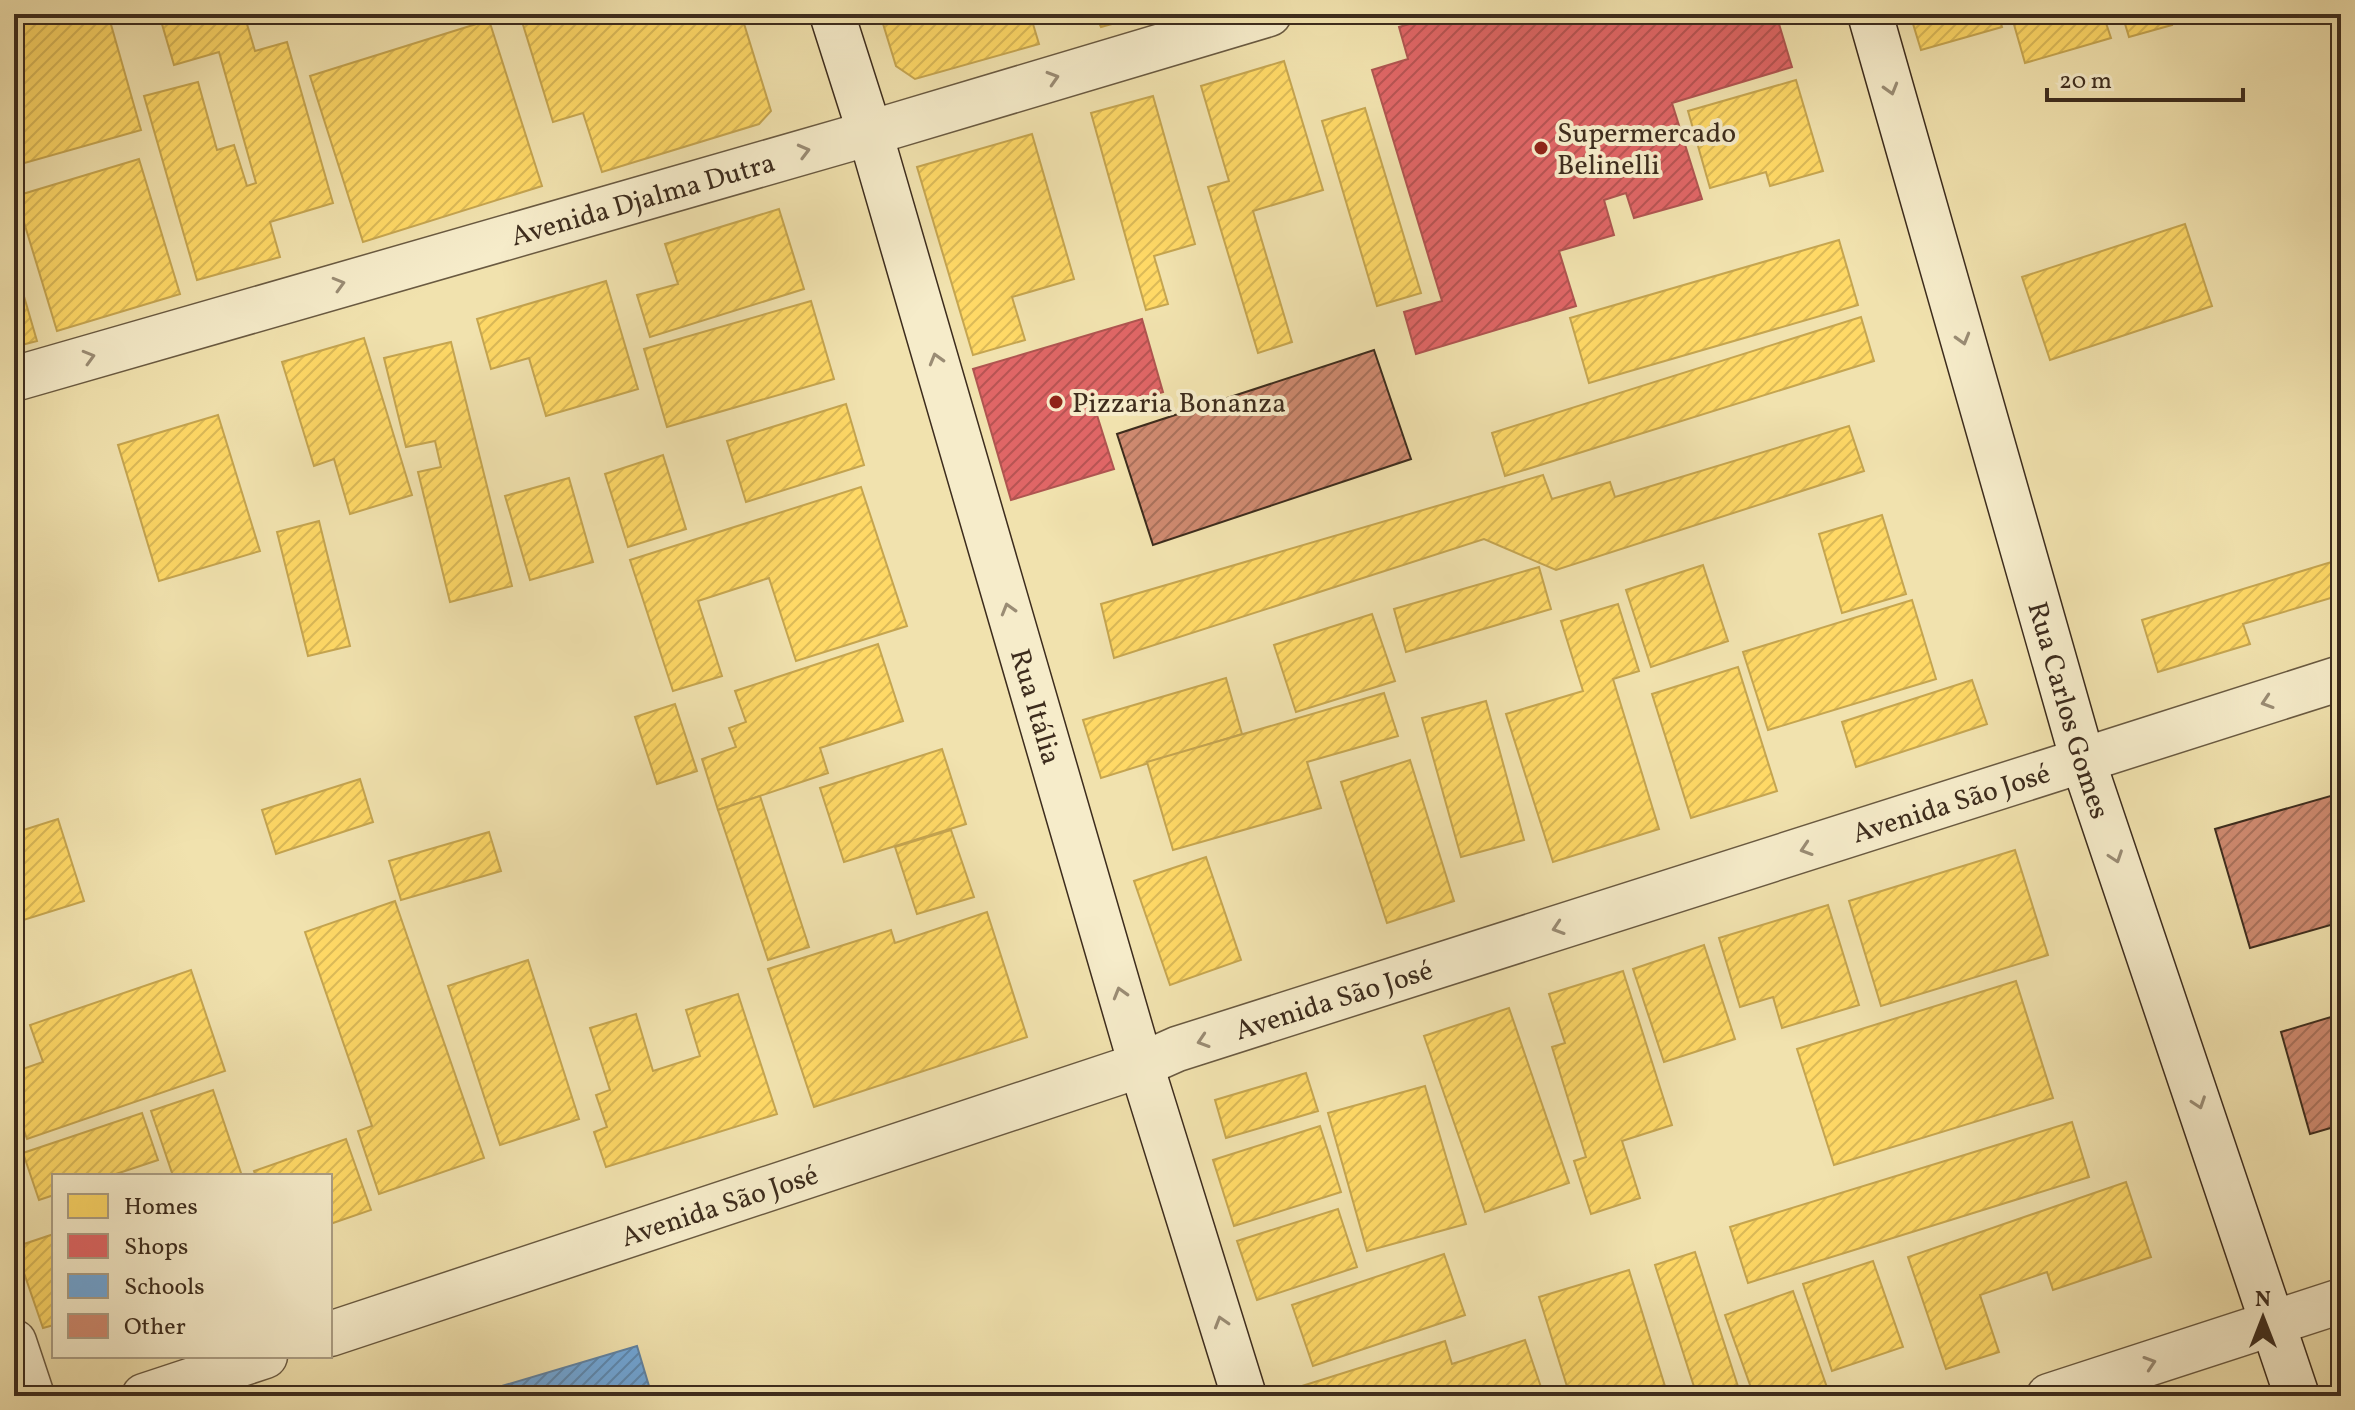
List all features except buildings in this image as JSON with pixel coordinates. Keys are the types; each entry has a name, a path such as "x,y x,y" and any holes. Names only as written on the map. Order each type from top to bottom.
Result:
{"street":[{"name":"Rua Itália","path":"832,14 870,133 1141,1065 1244,1396"},
{"name":"Avenida Djalma Dutra","path":"14,379 870,133 1269,14"},
{"name":"Rua Carlos Gomes","path":"1870,14 2083,761 2297,1396"},
{"name":"Avenida São José","path":"332,1333 1141,1065 1177,1049 2341,678"},
{"path":"2049,1396 2341,1301"},
{"path":"14,1342 32,1396"},
{"path":"144,1396 259,1358"}],"place":[{"name":"Supermercado Belinelli","path":"1541,148"},
{"name":"Pizzaria Bonanza","path":"1056,402"}]}
